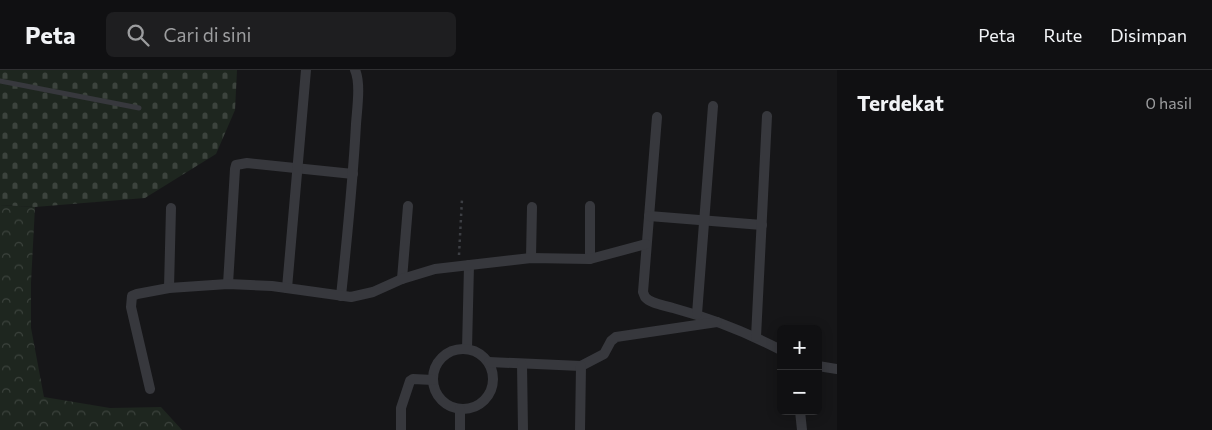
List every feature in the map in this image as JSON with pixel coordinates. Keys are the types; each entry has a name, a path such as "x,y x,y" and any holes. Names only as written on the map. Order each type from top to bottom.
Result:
{"street":[{"path":"287,288 306,70"},
{"path":"341,296 358,100 358,74 355,70"},
{"path":"697,314 713,106"},
{"path":"756,337 767,116"},
{"path":"657,118 646,244 644,297 652,302 697,314 718,322 756,337 777,348"},
{"path":"228,284 236,166 247,163 353,174"},
{"path":"402,279 408,206"},
{"path":"590,206 590,259"},
{"path":"531,258 532,207"},
{"path":"169,288 171,208"},
{"path":"649,216 762,225"},
{"path":"150,389 131,301 132,296 137,294 169,288 228,284 287,288 341,296 364,296 402,279 435,269 531,258 590,259 646,244"},
{"path":"464,266 467,349"},
{"path":"489,362 580,366 604,354 611,341 616,337 718,322"},
{"path":"467,349 476,351 489,362 493,375 492,388 485,400 479,404 474,407 460,409 447,404 437,394 433,380 436,367 443,356 454,350 467,349"},
{"path":"522,364 522,430"},
{"path":"580,366 580,430"},
{"path":"822,367 837,370"},
{"path":"401,430 401,408 410,381 413,379 433,380"},
{"path":"460,409 460,430"},
{"path":"800,415 802,430"}],"lane":[{"path":"0,81 139,108"}],"path":[{"path":"462,199 464,266"}],"green space":[{"path":"0,70 237,70 235,110 216,154 145,198 35,207 0,205"},
{"path":"0,205 35,207 31,328 44,397 110,408 161,407 182,430 0,430"}]}
